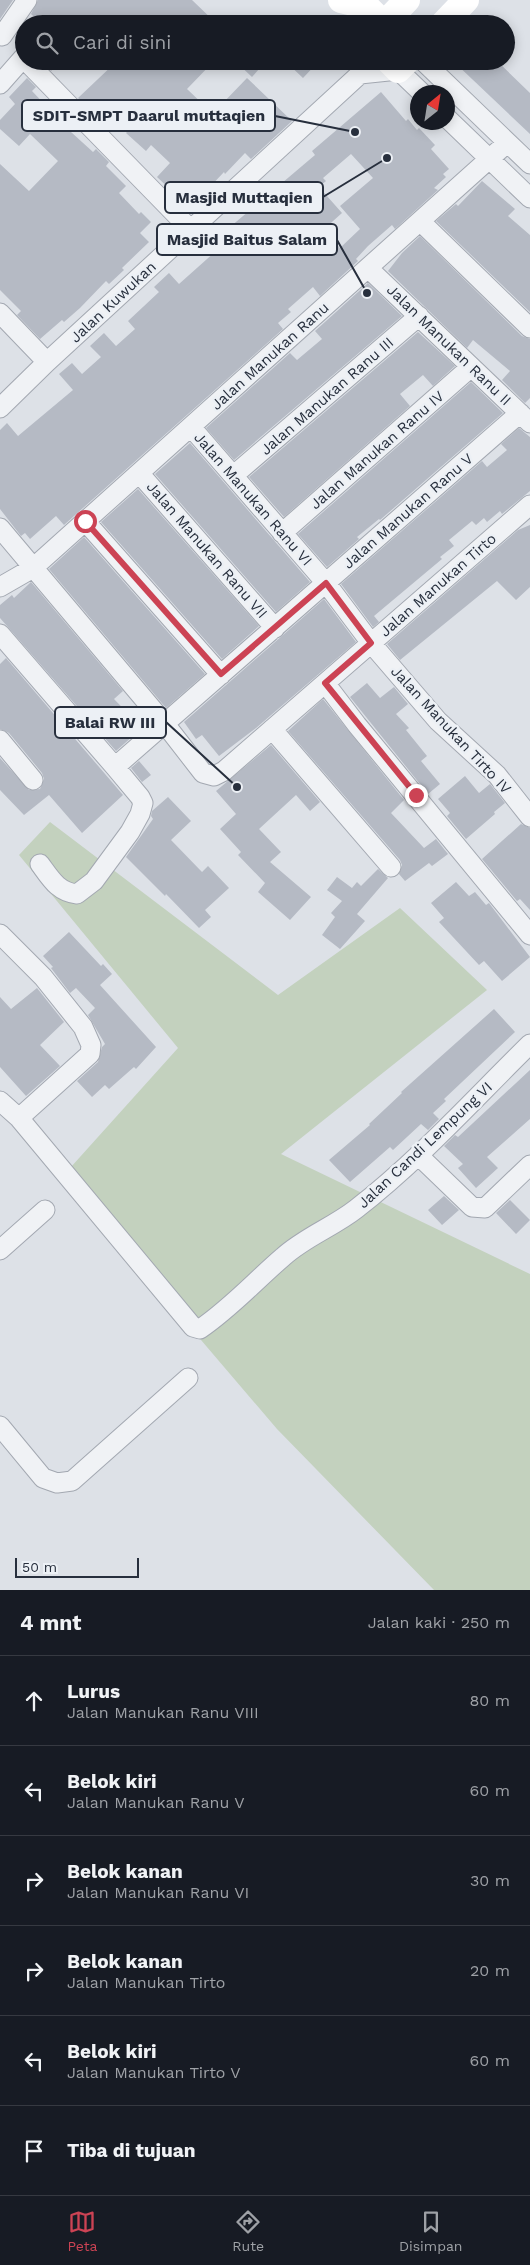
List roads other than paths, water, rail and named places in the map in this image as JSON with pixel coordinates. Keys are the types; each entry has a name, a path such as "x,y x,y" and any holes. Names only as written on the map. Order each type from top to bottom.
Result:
{"street":[{"path":"16,15 28,0"},
{"path":"392,15 406,0"},
{"path":"452,15 466,0"},
{"path":"346,9 366,6 375,15"},
{"path":"15,17 1,35 15,50"},
{"path":"0,84 15,68"},
{"path":"35,70 191,230"},
{"name":"Jalan Kuwukan","path":"0,408 359,70"},
{"path":"403,70 414,85"},
{"path":"432,70 530,164"},
{"path":"455,126 530,198"},
{"name":"Jalan Manukan Ranu","path":"0,587 33,568 507,143"},
{"path":"420,222 530,328"},
{"name":"Jalan Manukan Ranu II","path":"368,268 525,418"},
{"path":"0,313 47,362"},
{"name":"Jalan Manukan Ranu III","path":"234,475 419,316"},
{"name":"Jalan Manukan Ranu IV","path":"282,533 471,367"},
{"name":"Jalan Manukan Ranu V","path":"115,767 326,583 525,418"},
{"name":"Jalan Manukan Ranu VI","path":"190,427 234,475 326,583 371,643"},
{"name":"Jalan Manukan Ranu VII","path":"139,473 275,628"},
{"name":"Jalan Manukan Tirto","path":"0,528 165,724 203,773 214,776 224,771 371,643 527,513"},
{"path":"85,521 221,674"},
{"path":"0,634 115,767 143,803 140,814 130,832 94,881 77,894 67,893 57,887 40,864"},
{"name":"Jalan Manukan Tirto IV","path":"371,643 438,721 497,776 530,817"},
{"path":"325,683 347,713 530,936"},
{"path":"272,729 391,867"},
{"path":"0,740 33,780"},
{"path":"0,934 43,976 83,1027 91,1045 90,1054 19,1118 0,1101"},
{"name":"Jalan Candi Lempung VI","path":"19,1118 196,1329 200,1329 223,1314 284,1256 357,1209 418,1155 530,1044"},
{"path":"418,1155 476,1209 485,1208 530,1165"},
{"path":"0,1250 45,1210"},
{"path":"0,1426 43,1478 57,1483 72,1480 188,1378"}],"place":[{"name":"SDIT-SMPT Daarul muttaqien","path":"355,132"},
{"name":"Masjid Muttaqien","path":"387,158"},
{"name":"Masjid Baitus Salam","path":"367,293"},
{"name":"Balai RW III","path":"237,787"}]}
